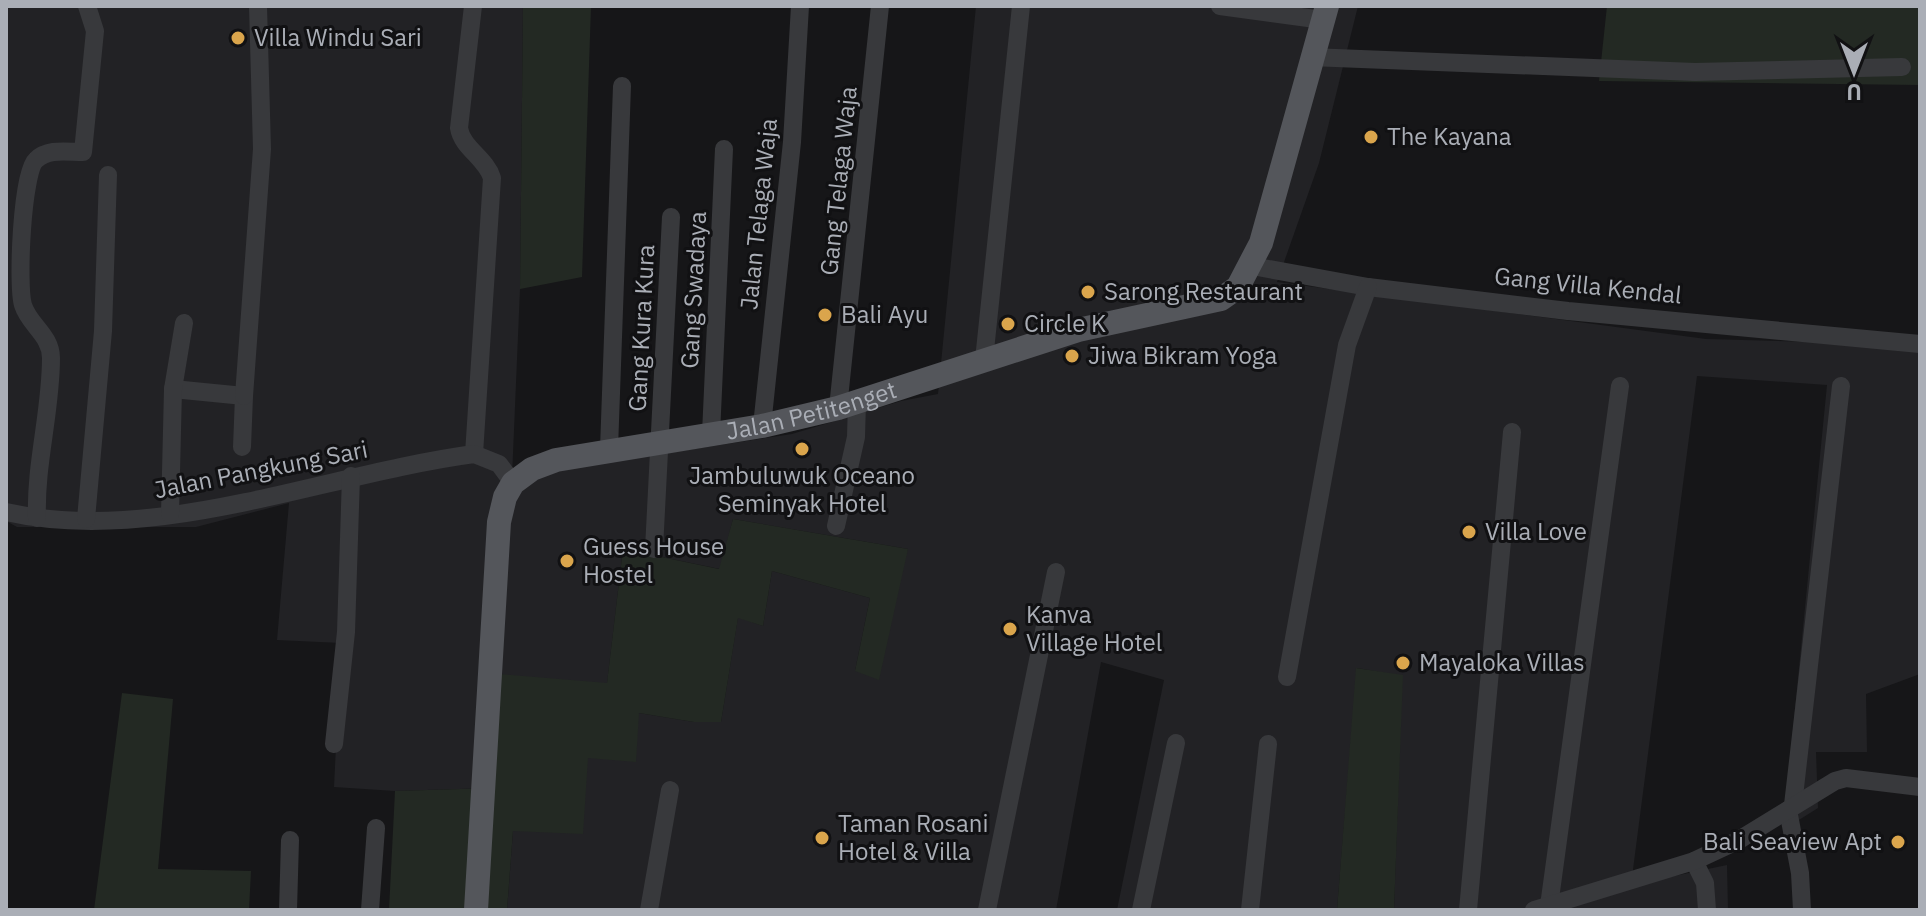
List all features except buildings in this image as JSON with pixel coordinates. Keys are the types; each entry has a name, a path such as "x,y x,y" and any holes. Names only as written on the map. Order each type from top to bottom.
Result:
{"main road":[{"name":"Jalan Petitenget","path":"513,483 545,463 609,449 762,426 847,405 1119,319 1221,299 1238,287 1252,266 1325,13"},
{"path":"476,910 499,522 513,483"}],"street":[{"path":"37,518 37,478 51,360 44,336 23,305 25,200 30,167 36,159 54,151 83,152 95,31 87,6"},
{"path":"242,447 262,149 258,6"},
{"path":"473,6 459,128 460,136 489,169 492,178 474,454 499,464 513,483"},
{"name":"Jalan Telaga Waja","path":"762,426 792,142 800,6"},
{"name":"Gang Telaga Waja","path":"836,526 856,437 847,405 880,6"},
{"path":"984,360 1021,6"},
{"path":"1220,6 1325,13"},
{"path":"1310,57 1695,72 1902,67"},
{"path":"609,449 622,86"},
{"name":"Gang Swadaya","path":"711,434 724,149"},
{"path":"86,519 103,331 108,175"},
{"name":"Gang Kura Kura","path":"654,549 671,217"},
{"name":"Gang Villa Kendal","path":"1252,266 1368,287 1568,311 1920,344"},
{"path":"1287,677 1347,345 1368,287"},
{"path":"170,514 173,389 184,323"},
{"path":"1620,386 1541,908 1694,861 1739,840 1790,807 1846,778 1920,787"},
{"path":"1802,910 1790,807 1841,386"},
{"path":"173,389 244,396"},
{"path":"1468,910 1512,432"},
{"name":"Jalan Pangkung Sari","path":"6,512 37,518 86,519 170,514 474,454"},
{"path":"334,744 346,632 351,476"},
{"path":"987,910 1056,572"},
{"path":"1141,910 1176,743"},
{"path":"1250,910 1268,744"},
{"path":"649,910 670,790"},
{"path":"370,910 376,828"},
{"path":"288,910 290,840"},
{"path":"1694,861 1705,883 1707,910"}],"shaded area":[{"path":"6,6 523,6 520,289 512,477 792,434 901,401 938,394 976,6 1358,6 1319,163 1277,282 1706,339 1920,345 1920,674 1866,694 1867,752 1816,752 1818,808 1783,830 1827,385 1697,376 1631,885 1727,865 1728,910 1394,910 1402,676 1357,668 1337,910 1117,910 1164,680 1101,662 1056,910 507,910 513,831 639,713 694,722 721,722 738,617 763,626 772,571 870,598 855,671 908,549 733,519 720,569 623,549 607,684 492,788 395,791 334,787 341,643 277,640 289,503 196,527 17,527 6,521"},
{"path":"523,6 591,6 582,277 520,289"},
{"path":"1607,6 1920,6 1920,85 1599,81"},
{"path":"733,519 908,549 879,680 855,671 870,598 772,571 763,626 738,618 721,722 694,722 639,713 636,762 588,758 583,834 513,831 507,910 389,910 395,791 492,788 499,674 607,683 623,549 719,569"},
{"path":"1356,668 1403,675 1394,910 1337,910"},
{"path":"122,693 173,699 158,869 251,871 249,910 94,910"}],"place":[{"name":"Villa Windu Sari","path":"238,38"},
{"name":"The Kayana","path":"1371,137"},
{"name":"Sarong Restaurant","path":"1088,292"},
{"name":"Bali Ayu","path":"825,315"},
{"name":"Circle K","path":"1008,324"},
{"name":"Jiwa Bikram Yoga","path":"1072,356"},
{"name":"Jambuluwuk Oceano Seminyak Hotel","path":"802,449"},
{"name":"Villa Love","path":"1469,532"},
{"name":"Guess House Hostel","path":"567,561"},
{"name":"Kanva Village Hotel","path":"1010,629"},
{"name":"Mayaloka Villas","path":"1403,663"},
{"name":"Taman Rosani Hotel & Villa","path":"822,838"},
{"name":"Bali Seaview Apt","path":"1898,842"}]}
